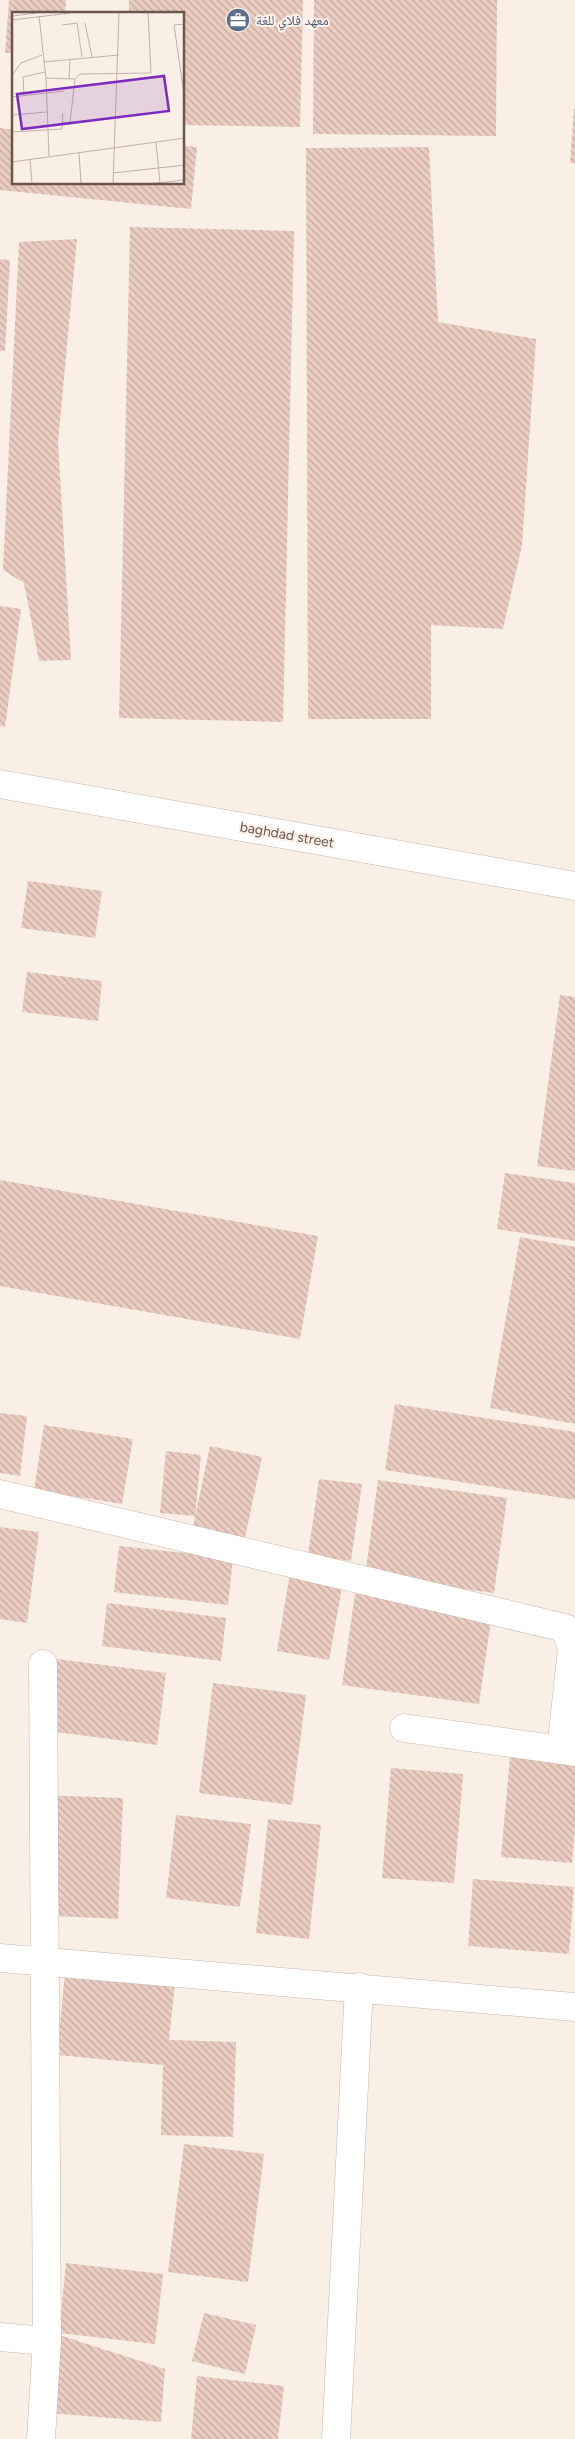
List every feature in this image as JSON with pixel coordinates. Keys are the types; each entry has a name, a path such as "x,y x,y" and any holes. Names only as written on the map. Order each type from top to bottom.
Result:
{"street":[{"name":"baghdad street","path":"0,784 575,886"},
{"path":"0,1494 565,1628 572,1649 568,1752 404,1728"},
{"path":"40,2439 47,2341 43,1664"},
{"path":"0,1958 575,2006"},
{"path":"336,2439 359,1987"},
{"path":"0,2337 47,2341"}],"building":[{"path":"9,0 66,0 65,12 12,12 12,53 5,53"},
{"path":"129,0 303,0 300,127 185,125 185,12 129,12"},
{"path":"314,0 497,0 496,136 313,134"},
{"path":"574,109 575,163 570,163"},
{"path":"0,128 12,130 12,185 185,185 185,146 197,147 191,209 0,190"},
{"path":"429,147 438,322 536,339 522,545 503,629 431,625 431,719 308,719 306,148"},
{"path":"130,227 294,231 283,722 119,718"},
{"path":"77,239 58,442 71,660 39,661 24,583 3,570 19,242"},
{"path":"0,259 10,260 5,351 0,351"},
{"path":"0,606 21,609 5,727 0,726"},
{"path":"28,881 102,891 95,938 21,928"},
{"path":"27,972 102,981 98,1021 22,1012"},
{"path":"560,995 575,997 575,1171 537,1166"},
{"path":"505,1173 575,1183 575,1241 497,1229"},
{"path":"0,1180 318,1236 300,1339 0,1286"},
{"path":"520,1237 575,1247 575,1424 490,1408"},
{"path":"395,1404 575,1432 575,1500 385,1470"},
{"path":"0,1413 27,1416 20,1476 0,1473"},
{"path":"44,1425 133,1439 122,1504 34,1490"},
{"path":"210,1446 262,1457 245,1538 193,1527"},
{"path":"166,1451 201,1455 195,1516 160,1513"},
{"path":"319,1479 362,1484 351,1561 308,1555"},
{"path":"378,1480 507,1498 494,1593 365,1576"},
{"path":"0,1527 39,1532 27,1623 0,1619"},
{"path":"119,1546 233,1558 228,1605 114,1592"},
{"path":"290,1573 343,1582 329,1660 277,1651"},
{"path":"355,1594 492,1613 479,1704 342,1685"},
{"path":"107,1603 226,1618 221,1661 102,1646"},
{"path":"49,1658 166,1673 157,1745 40,1730"},
{"path":"213,1683 306,1695 292,1805 199,1793"},
{"path":"510,1757 575,1763 575,1828 572,1863 501,1857"},
{"path":"391,1768 463,1774 454,1883 382,1878"},
{"path":"40,1795 123,1798 118,1919 34,1915"},
{"path":"176,1815 251,1824 240,1907 166,1898"},
{"path":"268,1819 321,1825 309,1939 256,1933"},
{"path":"473,1879 574,1887 569,1954 468,1946"},
{"path":"65,1973 175,1983 169,2040 236,2042 233,2137 161,2135 163,2065 57,2055"},
{"path":"184,2144 264,2154 248,2282 168,2272"},
{"path":"66,2263 163,2274 155,2344 59,2333"},
{"path":"204,2313 256,2325 245,2374 192,2361"},
{"path":"56,2334 165,2369 161,2422 48,2413"},
{"path":"197,2376 284,2386 278,2439 191,2439"}],"place":[{"name":"معهد فلاي للغة","path":"238,20"}]}
